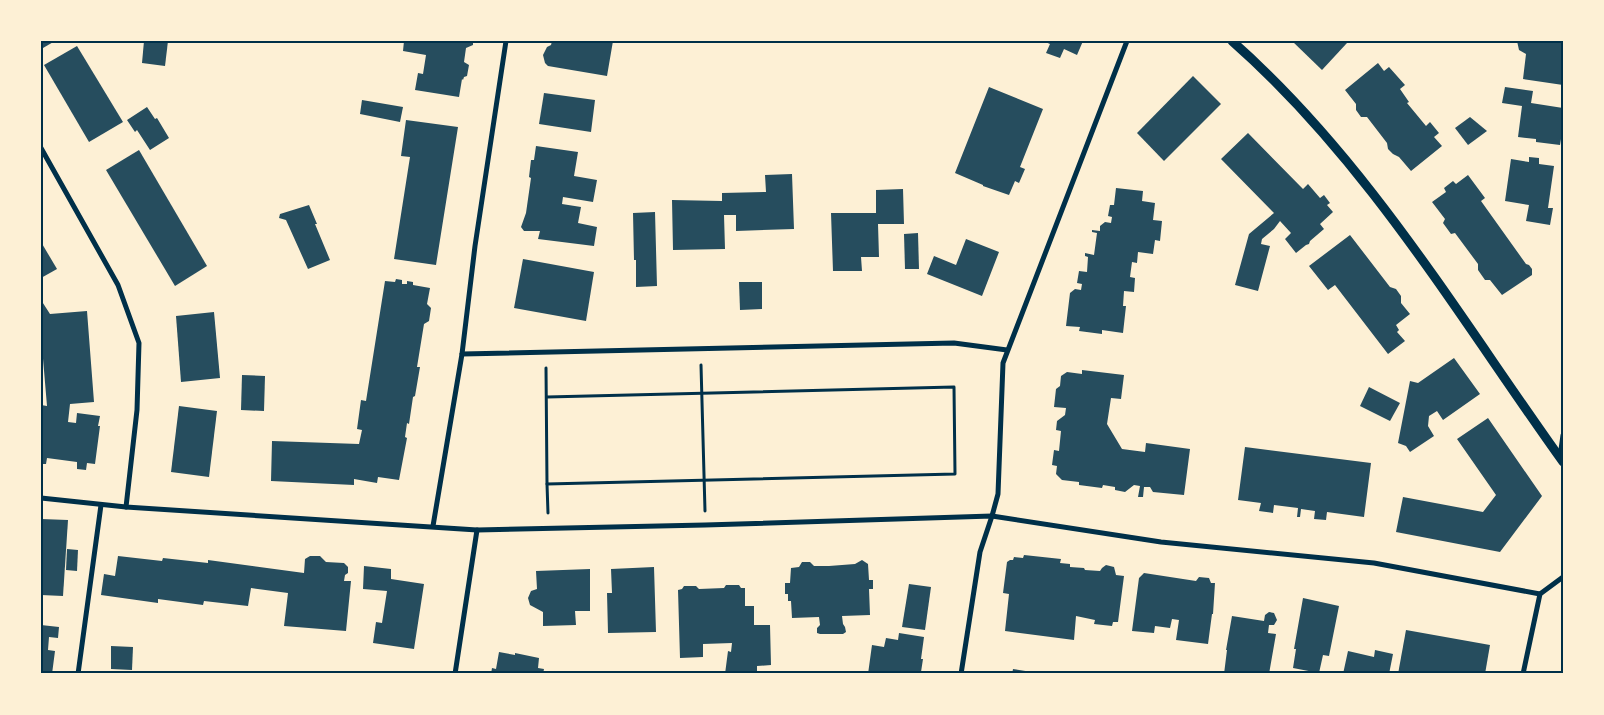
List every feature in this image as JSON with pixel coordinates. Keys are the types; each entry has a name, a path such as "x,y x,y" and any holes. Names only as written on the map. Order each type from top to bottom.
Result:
{"street":[{"path":"432,526 462,354 475,246 506,41"},
{"path":"961,674 980,552 998,494 1003,363 1127,41"},
{"path":"1232,41 1256,62 1363,180 1419,255 1561,460"},
{"path":"41,148 118,286 139,343 137,410 126,507"},
{"path":"462,354 954,343 1007,350"},
{"path":"1561,460 1563,435"},
{"path":"41,498 126,507 477,530 992,516 1161,542 1374,563 1540,594"},
{"path":"78,674 100,505"},
{"path":"455,674 477,530"},
{"path":"1523,674 1540,594 1563,577"}],"path":[{"path":"701,349 705,525"},
{"path":"546,353 548,529"},
{"path":"547,397 954,387 955,474 547,484"}],"building":[{"path":"41,41 55,41 43,48"},
{"path":"144,41 168,41 165,66 142,63"},
{"path":"404,41 473,41 473,45 466,48 464,62 469,65 467,76 462,79 459,97 415,90 418,73 423,74 426,55 403,51"},
{"path":"552,41 613,41 607,76 548,66 543,55"},
{"path":"1043,41 1083,41 1077,55 1064,49 1060,58 1046,53 1050,44"},
{"path":"1292,41 1345,41 1347,43 1322,70"},
{"path":"1517,41 1563,41 1563,85 1523,79 1526,54 1519,50"},
{"path":"77,46 123,122 89,142 44,65"},
{"path":"1378,63 1384,71 1389,67 1405,85 1400,89 1409,102 1407,103 1426,126 1430,122 1439,133 1434,137 1442,146 1411,171 1399,157 1388,149 1387,143 1367,117 1361,117 1356,110 1356,104 1345,90"},
{"path":"1193,76 1221,104 1164,161 1137,133"},
{"path":"989,87 1043,109 1020,167 1025,169 1019,183 1015,181 1009,195 955,173"},
{"path":"1505,87 1533,91 1531,103 1563,108 1561,125 1563,127 1560,145 1536,142 1536,139 1518,137 1522,106 1502,103"},
{"path":"544,93 595,100 591,132 539,124"},
{"path":"362,100 403,107 400,122 360,114"},
{"path":"147,107 155,119 157,118 169,138 150,150 137,130 135,132 127,120"},
{"path":"1470,117 1487,131 1468,145 1455,128"},
{"path":"406,120 458,127 436,265 394,259 410,157 401,156"},
{"path":"1248,133 1303,189 1308,184 1320,198 1324,195 1330,203 1327,205 1333,212 1320,224 1324,229 1309,244 1296,253 1285,239 1291,233 1280,221 1262,239 1261,244 1270,246 1258,291 1235,285 1249,234 1274,213 1221,159"},
{"path":"536,146 578,152 574,176 597,180 593,202 563,197 562,204 581,207 578,223 597,227 594,246 538,239 540,231 524,231 521,227 526,213 531,178 529,177 531,160 534,160"},
{"path":"139,150 207,266 175,286 106,170"},
{"path":"1529,157 1539,158 1539,164 1554,166 1548,208 1553,208 1550,225 1526,221 1529,205 1505,201 1511,159 1529,162"},
{"path":"792,174 794,229 736,231 736,215 724,215 725,249 673,250 672,200 722,201 722,193 766,192 765,175"},
{"path":"1468,175 1485,198 1481,201 1526,264 1532,269 1532,275 1502,295 1490,280 1485,280 1478,270 1478,264 1455,233 1451,234 1443,223 1445,219 1432,202 1446,192 1444,188 1453,181 1456,184"},
{"path":"1116,188 1143,191 1142,201 1155,203 1153,220 1162,221 1160,241 1155,240 1153,254 1138,252 1137,263 1132,262 1130,277 1135,278 1134,292 1124,291 1123,306 1126,306 1123,333 1102,330 1102,334 1079,331 1080,327 1066,326 1070,293 1075,289 1081,290 1082,284 1077,283 1079,271 1087,272 1088,257 1085,256 1085,253 1094,255 1097,233 1092,232 1092,230 1100,231 1100,226 1105,222 1111,223 1112,217 1108,216 1110,205 1114,205"},
{"path":"903,189 904,224 878,224 879,257 861,257 862,271 833,271 831,213 876,213 876,190"},
{"path":"309,205 330,260 308,269 286,220 279,218 280,214"},
{"path":"655,212 657,286 636,287 633,213"},
{"path":"918,233 919,269 905,269 904,234"},
{"path":"1350,235 1390,287 1396,289 1401,296 1401,303 1410,314 1396,325 1399,330 1397,332 1405,341 1388,354 1335,285 1328,290 1309,266"},
{"path":"966,239 999,252 982,296 927,274 934,256 956,265"},
{"path":"41,242 57,269 41,278"},
{"path":"523,259 594,272 586,321 514,308"},
{"path":"396,279 402,280 402,284 407,284 407,281 413,282 413,285 430,288 427,304 431,308 429,321 424,324 417,367 420,367 409,424 407,423 405,437 407,438 399,480 378,477 377,483 354,479 354,485 271,481 272,441 359,444 362,430 357,429 361,400 366,401 385,281 395,282"},
{"path":"739,282 762,282 762,309 740,310"},
{"path":"41,300 50,314 87,311 94,402 70,404 68,422 76,423 77,413 100,416 95,464 87,463 86,470 77,469 77,462 47,458 46,464 41,464 41,405 47,406 41,335"},
{"path":"214,312 220,378 181,382 176,316"},
{"path":"1454,358 1480,394 1443,420 1437,411 1429,416 1428,426 1434,436 1410,452 1406,446 1398,443 1410,381 1418,383"},
{"path":"1082,370 1124,375 1121,399 1111,398 1107,424 1122,449 1145,452 1146,443 1190,449 1184,495 1153,492 1150,487 1144,487 1143,497 1138,497 1140,486 1134,485 1125,492 1115,490 1115,487 1103,485 1102,488 1079,485 1079,482 1062,480 1056,474 1057,466 1052,465 1054,450 1059,451 1061,431 1056,430 1057,421 1065,415 1066,408 1054,407 1056,389 1060,386 1061,376 1067,372 1082,374"},
{"path":"242,375 265,376 264,411 241,410"},
{"path":"1369,387 1400,403 1390,421 1360,406"},
{"path":"179,406 217,411 209,477 171,472"},
{"path":"1488,418 1542,496 1500,552 1396,532 1403,497 1483,512 1496,495 1457,439"},
{"path":"1245,447 1371,463 1364,517 1327,512 1326,520 1314,519 1315,511 1301,509 1300,517 1297,517 1298,508 1274,505 1273,513 1259,511 1261,503 1238,500"},
{"path":"41,519 68,520 63,596 41,595"},
{"path":"67,549 78,550 77,571 66,570"},
{"path":"1024,555 1061,559 1060,563 1070,564 1070,567 1084,568 1085,570 1100,571 1106,565 1114,567 1116,575 1124,576 1118,622 1113,622 1112,626 1094,624 1095,620 1076,616 1074,640 1005,631 1009,594 1003,593 1007,562 1013,560 1014,557 1023,558"},
{"path":"118,556 162,561 163,558 208,563 208,560 304,573 305,559 310,556 320,556 326,562 344,563 348,567 348,573 345,575 344,581 351,581 346,631 284,626 288,593 251,588 248,606 204,601 203,605 158,599 158,603 101,595 104,574 115,576"},
{"path":"862,560 868,564 869,580 873,580 873,589 869,589 870,615 842,616 846,632 843,634 817,633 817,628 820,625 819,617 792,618 791,601 788,601 788,594 785,594 785,583 790,583 791,568 799,567 802,562 810,562 814,566 829,566 855,564"},
{"path":"364,566 391,569 391,579 424,584 414,649 373,643 376,622 382,623 387,591 363,589"},
{"path":"654,567 656,632 608,633 607,593 612,593 611,569"},
{"path":"590,569 590,611 575,611 576,625 543,626 543,612 530,605 528,598 531,591 537,589 536,571"},
{"path":"1144,573 1196,581 1199,577 1209,578 1211,583 1215,583 1213,614 1208,644 1176,640 1179,620 1172,619 1170,628 1155,626 1154,633 1132,631 1139,578"},
{"path":"909,584 931,587 925,630 902,627"},
{"path":"726,585 739,585 741,588 745,588 745,606 754,606 754,625 770,625 771,665 757,666 757,674 725,674 728,651 731,652 732,643 703,644 703,657 680,658 678,590 684,586 696,586 699,589 724,588"},
{"path":"1303,598 1339,606 1329,656 1323,655 1319,673 1293,668 1296,649 1294,649"},
{"path":"1269,612 1274,613 1277,620 1274,625 1269,625 1268,633 1276,634 1269,674 1224,674 1232,616 1264,621 1265,615"},
{"path":"41,625 59,627 58,638 49,637 48,650 55,651 52,674 41,674"},
{"path":"1406,630 1490,645 1485,674 1398,674"},
{"path":"899,633 924,637 921,672 919,671 919,674 868,674 872,645 884,647 886,638 898,640"},
{"path":"111,646 133,647 132,670 111,669"},
{"path":"1375,650 1393,654 1389,674 1343,674 1348,651 1374,657"},
{"path":"499,652 539,658 538,668 544,669 543,674 491,674 492,668 496,669"},
{"path":"1013,669 1038,673 1038,674 1012,674"}]}
